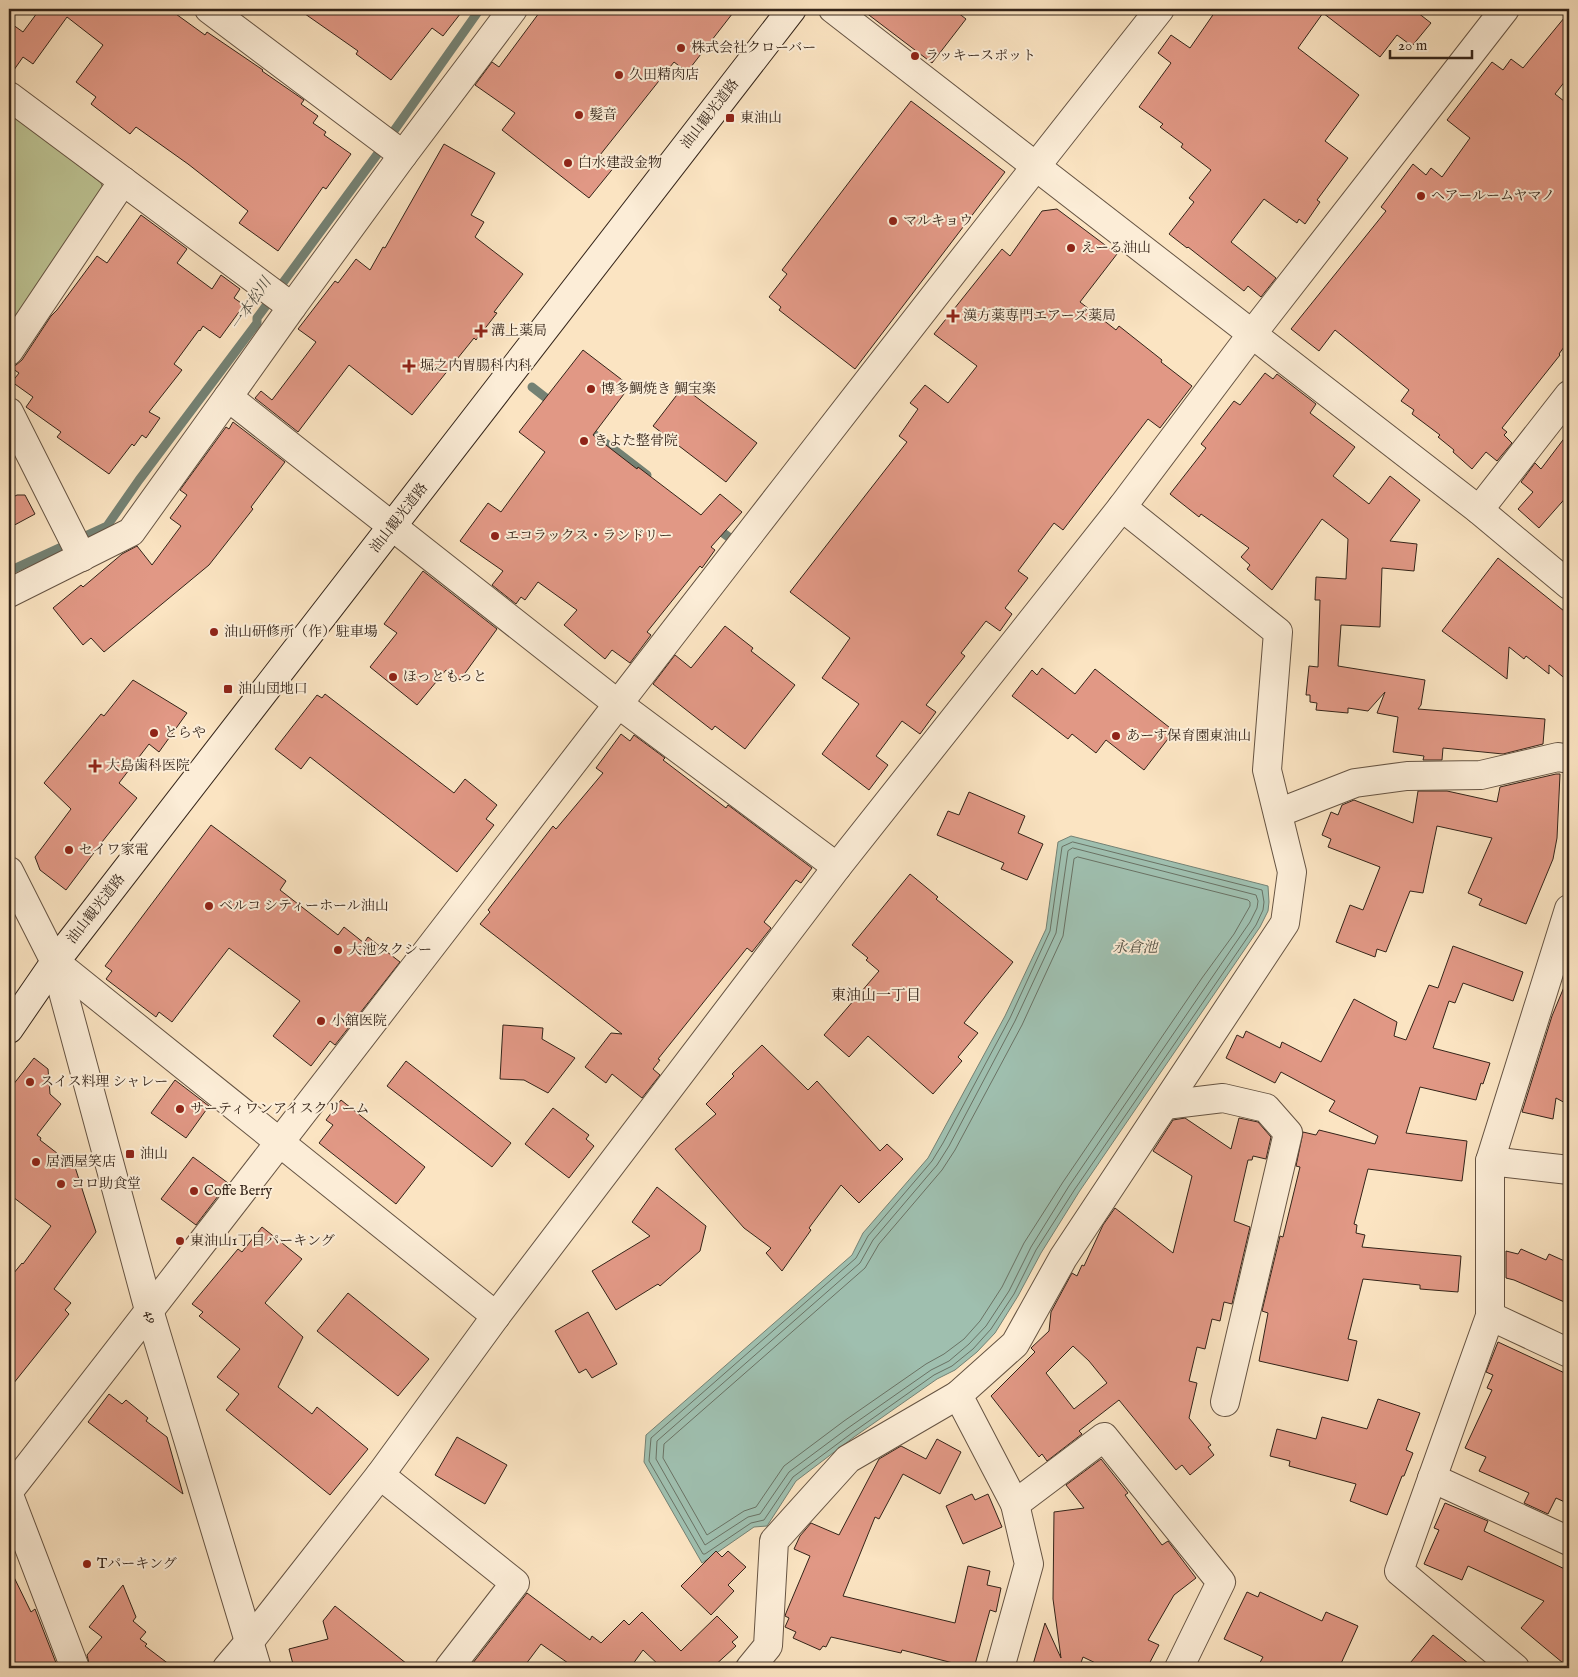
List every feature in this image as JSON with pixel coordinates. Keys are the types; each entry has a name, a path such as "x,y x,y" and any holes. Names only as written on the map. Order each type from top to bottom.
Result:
{"street":[{"path":"209,9 392,147"},
{"path":"9,593 76,545 131,532 228,397 280,298 392,147 512,9"},
{"name":"油山観光道路","path":"9,1029 55,962 792,9"},
{"path":"833,9 1479,510 1569,585"},
{"path":"9,1491 617,703 1036,165 1160,9"},
{"path":"227,1668 380,1475 496,1316 837,867 1122,507 1252,334 1505,9"},
{"path":"9,96 280,298"},
{"path":"9,351 123,181"},
{"path":"1479,510 1569,395"},
{"path":"228,397 617,703 837,867"},
{"path":"9,412 76,545"},
{"path":"750,1668 768,1646 774,1541 848,1458 958,1395 1015,1344 1063,1258 1285,923 1292,872 1267,770 1278,632 1122,507"},
{"path":"1278,813 1355,783 1407,776 1481,775 1558,757 1569,759"},
{"path":"9,871 55,962 496,1316"},
{"path":"1515,1668 1399,1571 1490,1316 1490,1161 1569,909"},
{"name":"49","path":"55,962 150,1310 257,1668"},
{"path":"1165,1105 1223,1098 1266,1108 1288,1133 1226,1402"},
{"path":"1490,1161 1569,1170"},
{"path":"1490,1316 1569,1353"},
{"path":"958,1395 1015,1504 1029,1564 1000,1668"},
{"path":"1015,1504 1104,1437 1221,1582 1179,1668"},
{"path":"380,1475 515,1583 449,1668"},
{"path":"1432,1478 1569,1542"},
{"path":"9,1495 75,1668"}],"green space":[{"path":"9,111 101,183 106,197 9,330"}],"water":[{"name":"永倉池","path":"1071,836 1268,886 1268,911 1260,927 1079,1192 995,1333 977,1352 955,1370 937,1379 854,1437 796,1481 767,1526 754,1527 702,1563 644,1462 646,1435 852,1255 863,1233 928,1158 1005,1016 1046,929 1058,842"}],"building":[{"path":"40,9 169,9 205,35 207,32 304,100 301,104 318,116 313,123 326,132 324,135 351,154 326,189 323,187 278,251 239,223 248,211 188,164 136,127 130,134 91,104 96,97 76,82 103,45 67,17 33,64 23,57 9,77 9,22 23,32"},
{"path":"298,9 464,9 443,36 432,28 391,80 356,54 358,51"},
{"path":"542,9 736,9 687,72 674,62 600,155 615,166 589,198 502,130 515,113 475,85 492,62 499,67"},
{"path":"861,9 953,9 966,19 932,63"},
{"path":"1217,9 1413,9 1431,23 1412,46 1397,35 1380,57 1323,13 1298,48 1359,95 1325,141 1348,158 1317,200 1320,202 1305,224 1299,219 1297,223 1264,199 1231,242 1276,278 1261,297 1248,286 1244,291 1169,234 1194,202 1189,198 1211,170 1181,147 1183,144 1160,127 1163,124 1139,107 1171,63 1158,53 1171,35 1190,48"},
{"path":"1569,12 1569,76 1555,94 1569,105 1569,340 1560,355 1502,428 1507,432 1504,435 1512,443 1497,461 1486,452 1472,469 1438,437 1440,435 1412,414 1414,410 1401,401 1409,390 1335,330 1319,351 1291,329 1386,211 1381,207 1413,164 1426,175 1431,168 1442,177 1470,138 1447,120 1492,62 1503,70 1511,59 1523,68"},
{"name":"マルキョウ","path":"911,101 1005,172 855,369 779,310 781,307 769,297 787,274 782,270"},
{"path":"444,144 495,173 471,215 484,222 475,237 523,274 494,312 497,313 476,340 474,338 412,415 349,365 298,432 255,398 261,391 272,400 316,342 298,329 335,281 338,283 356,259 370,270 383,247 385,248"},
{"path":"1057,209 1117,254 1080,302 1116,330 1119,326 1192,386 1160,428 1148,419 1063,530 1054,523 1018,571 1028,578 1005,608 1012,614 1000,631 986,621 961,653 965,656 926,705 936,712 920,734 902,721 876,756 888,765 869,790 822,754 859,704 822,678 850,638 790,592 907,442 899,436 918,409 910,403 925,385 948,403 977,366 934,334 1002,249 1010,256 1042,211"},
{"path":"141,215 187,249 177,263 212,289 221,275 240,289 234,298 244,305 220,338 203,326 199,330 174,364 182,370 149,412 160,418 146,438 142,435 134,446 132,444 109,474 57,437 61,432 26,407 33,397 12,382 19,373 10,367 22,360 51,316 97,256 107,263"},
{"path":"583,350 630,386 593,435 701,515 720,494 742,512 711,547 715,550 702,568 700,566 647,632 651,635 630,663 612,650 605,659 564,625 577,610 538,582 525,600 521,597 516,604 492,585 503,571 460,541 488,503 501,512 545,452 519,432"},
{"path":"1265,373 1273,379 1277,374 1316,404 1310,413 1355,447 1333,476 1369,504 1390,476 1420,500 1390,541 1417,544 1414,571 1382,568 1380,627 1341,625 1338,666 1425,680 1421,705 1418,709 1545,719 1543,744 1503,754 1443,748 1442,760 1423,760 1424,756 1393,752 1398,717 1377,713 1385,692 1368,711 1348,708 1348,713 1316,710 1317,703 1310,702 1310,695 1306,695 1309,666 1318,667 1320,600 1315,600 1316,577 1346,579 1348,539 1322,519 1272,590 1247,569 1250,565 1241,557 1249,548 1201,514 1199,517 1170,494 1206,448 1201,444 1234,401 1240,405"},
{"path":"683,387 757,443 726,482 653,426"},
{"path":"233,422 285,462 251,507 253,509 209,565 104,652 91,638 83,645 53,608 81,585 83,587 122,554 137,546 152,565 181,526 170,518 187,495 180,490 226,427 229,429"},
{"path":"1569,432 1569,494 1539,528 1518,509 1533,492 1521,482 1535,463 1541,469"},
{"path":"17,495 25,495 35,514 9,528 9,499"},
{"path":"1498,558 1569,615 1569,682 1549,665 1549,674 1526,656 1524,659 1509,647 1507,679 1442,631"},
{"path":"423,571 497,629 460,680 446,670 417,705 370,667 397,633 384,624"},
{"path":"725,626 753,648 751,651 795,685 745,749 715,726 712,730 653,684 675,655 691,668"},
{"path":"1042,668 1075,694 1095,669 1174,731 1144,770 1106,740 1096,753 1072,734 1068,739 1012,696 1032,670 1037,675"},
{"path":"133,680 187,713 159,752 149,744 119,783 137,798 66,890 40,870 35,857 71,809 44,783 101,714 104,716"},
{"path":"325,694 454,793 465,779 497,805 486,819 494,825 457,872 310,757 301,769 275,749 317,695 322,698"},
{"path":"621,734 630,741 634,735 665,758 663,760 726,808 728,805 812,868 801,883 796,880 764,922 771,928 752,952 747,948 658,1059 660,1060 653,1069 660,1075 642,1098 612,1074 606,1083 585,1067 611,1033 622,1034 480,924 490,912 488,910 553,826 556,829 603,773 596,768"},
{"path":"1560,774 1557,838 1553,859 1526,924 1479,905 1482,899 1468,893 1492,838 1437,826 1423,893 1410,891 1386,952 1377,949 1375,957 1336,942 1350,905 1363,910 1380,867 1328,847 1331,839 1322,835 1331,812 1338,815 1342,805 1354,800 1413,823 1418,791 1447,791 1497,802 1500,787"},
{"path":"969,792 1025,816 1018,833 1043,844 1027,880 1001,869 1004,863 937,835 948,811 959,815"},
{"path":"211,825 286,881 280,890 338,935 344,927 364,943 368,937 400,962 335,1045 330,1041 311,1066 273,1036 300,1001 229,948 172,1022 159,1012 156,1017 106,979 112,971 105,966"},
{"path":"910,874 938,897 936,899 1013,962 964,1023 978,1033 958,1057 962,1061 933,1094 868,1036 849,1057 824,1035 879,971 866,960 868,958 852,945"},
{"path":"1453,946 1523,972 1513,1001 1463,983 1455,1003 1449,1001 1433,1048 1490,1063 1476,1100 1420,1087 1406,1133 1467,1141 1462,1181 1368,1169 1354,1224 1357,1225 1356,1233 1365,1235 1362,1247 1461,1256 1458,1292 1420,1289 1420,1285 1363,1279 1348,1339 1357,1341 1348,1381 1259,1361 1268,1313 1262,1311 1280,1236 1283,1237 1300,1167 1296,1166 1303,1132 1316,1135 1319,1130 1375,1144 1378,1136 1329,1111 1335,1101 1281,1072 1275,1083 1226,1058 1237,1035 1243,1038 1246,1031 1280,1048 1282,1042 1321,1062 1354,999 1397,1022 1394,1036 1406,1040 1429,985 1438,988"},
{"path":"1569,975 1569,1105 1556,1098 1553,1119 1522,1112 1552,1016"},
{"path":"503,1025 543,1028 542,1039 575,1058 548,1093 524,1080 500,1079"},
{"path":"762,1045 808,1090 817,1081 880,1151 887,1144 903,1159 859,1203 841,1185 809,1228 811,1230 782,1271 766,1253 771,1248 744,1228 675,1149 716,1114 706,1104 734,1076 732,1074"},
{"path":"34,1058 48,1069 50,1094 61,1104 37,1135 41,1138 40,1140 75,1167 96,1232 54,1289 71,1303 65,1310 69,1314 9,1389 9,1279 23,1264 51,1226 9,1194 9,1090"},
{"path":"406,1061 511,1143 492,1167 387,1086"},
{"name":"サーティワンアイスクリーム","path":"175,1080 209,1106 186,1138 151,1113"},
{"path":"341,1100 425,1167 396,1204 319,1143 333,1125 326,1120"},
{"path":"553,1108 589,1135 586,1139 594,1146 569,1178 525,1144"},
{"path":"1185,1118 1231,1149 1239,1118 1258,1122 1271,1137 1266,1159 1253,1156 1252,1160 1248,1160 1234,1221 1250,1227 1232,1304 1224,1302 1220,1321 1212,1319 1205,1349 1197,1347 1189,1381 1197,1383 1189,1418 1211,1445 1208,1447 1214,1455 1190,1475 1182,1465 1176,1470 1119,1400 1079,1431 1082,1434 1047,1461 1042,1454 1039,1457 991,1396 1035,1352 1031,1348 1049,1331 1051,1312 1072,1273 1077,1276 1082,1265 1084,1266 1103,1225 1115,1208 1173,1253 1192,1176 1153,1151 1173,1120","holes":["1073,1346 1089,1361 1107,1383 1074,1409 1046,1373"]},
{"name":"Coffe Berry","path":"193,1157 228,1183 196,1225 161,1199"},
{"path":"657,1187 706,1226 700,1251 660,1286 658,1284 616,1310 592,1271 650,1236 632,1222"},
{"path":"262,1227 302,1259 265,1303 303,1337 278,1387 312,1414 317,1407 368,1449 330,1495 226,1410 239,1394 217,1377 240,1349 199,1316 203,1312 192,1304 238,1249 242,1252"},
{"path":"1521,1249 1546,1260 1549,1254 1569,1263 1569,1304 1506,1278 1506,1251 1518,1254"},
{"path":"348,1293 429,1359 398,1396 317,1331"},
{"path":"588,1312 617,1364 592,1378 586,1369 579,1373 555,1331"},
{"path":"1498,1342 1569,1375 1569,1504 1556,1498 1548,1514 1524,1503 1529,1493 1479,1471 1486,1457 1465,1448 1492,1390 1487,1388 1493,1375 1486,1372"},
{"path":"109,1394 122,1404 126,1400 148,1418 146,1421 167,1437 183,1494 88,1422"},
{"path":"1378,1399 1420,1413 1406,1450 1413,1453 1387,1515 1350,1501 1356,1484 1289,1466 1290,1461 1270,1456 1277,1429 1316,1439 1322,1417 1367,1429"},
{"path":"457,1437 507,1465 485,1504 435,1475"},
{"path":"937,1439 961,1452 940,1494 903,1474 879,1519 875,1517 843,1596 955,1623 968,1566 990,1571 987,1585 1001,1588 996,1612 990,1610 974,1668 952,1668 953,1663 902,1650 901,1653 831,1637 826,1647 823,1646 820,1650 793,1638 796,1632 785,1627 789,1618 785,1616 810,1556 794,1549 800,1536 811,1523 839,1535 879,1459 901,1446 926,1459"},
{"path":"1101,1459 1128,1493 1125,1495 1162,1545 1168,1541 1196,1578 1174,1595 1148,1640 1159,1645 1147,1668 1106,1668 1083,1657 1079,1668 1032,1668 1045,1623 1061,1658 1053,1599 1054,1512 1084,1508 1066,1485"},
{"path":"972,1494 975,1500 988,1494 1002,1527 963,1544 946,1506"},
{"path":"1445,1503 1488,1521 1484,1531 1569,1571 1569,1668 1521,1628 1544,1601 1468,1566 1462,1580 1424,1564 1439,1530 1434,1528"},
{"path":"716,1551 722,1557 728,1551 746,1567 728,1585 734,1591 711,1615 681,1586"},
{"path":"9,1567 31,1612 35,1609 58,1668 9,1668"},
{"path":"123,1585 136,1617 133,1621 146,1632 140,1639 147,1644 145,1646 174,1668 90,1668 87,1655 102,1637 89,1627"},
{"path":"1247,1592 1258,1597 1260,1592 1322,1621 1326,1612 1358,1626 1339,1668 1257,1668 1263,1657 1224,1639"},
{"path":"527,1593 590,1640 592,1636 601,1643 624,1620 629,1625 642,1612 681,1651 717,1616 738,1637 732,1642 736,1646 712,1668 662,1668 643,1650 630,1668 575,1668 541,1644 523,1668 469,1668"},
{"path":"335,1606 412,1668 294,1668 289,1649 328,1639 323,1621"},
{"path":"1433,1635 1474,1668 1406,1668"}],"waterway":[{"name":"一本松川","path":"9,571 107,526 139,480 257,323 257,318 379,152 480,9"},
{"path":"532,387 555,405"},
{"path":"586,428 647,475"},
{"path":"715,527 730,538"}],"place":[{"name":"株式会社クローバー","path":"681,48"},
{"name":"ラッキースポット","path":"915,56"},
{"name":"久田精肉店","path":"619,75"},
{"name":"髪音","path":"579,115"},
{"name":"東油山","path":"730,118"},
{"name":"白水建設金物","path":"568,163"},
{"name":"ヘアールームヤマノ","path":"1421,196"},
{"name":"マルキョウ","path":"893,221"},
{"name":"えーる油山","path":"1071,248"},
{"name":"漢方薬専門エアーズ薬局","path":"953,316"},
{"name":"溝上薬局","path":"481,331"},
{"name":"堀之内胃腸科内科","path":"409,366"},
{"name":"博多鯛焼き 鯛宝楽","path":"591,389"},
{"name":"きよた整骨院","path":"584,441"},
{"name":"エコラックス・ランドリー","path":"495,536"},
{"name":"油山研修所（作）駐車場","path":"214,632"},
{"name":"ほっともっと","path":"393,677"},
{"name":"油山団地口","path":"228,689"},
{"name":"とらや","path":"154,733"},
{"name":"あーす保育園東油山","path":"1116,736"},
{"name":"大島歯科医院","path":"95,766"},
{"name":"セイワ家電","path":"69,850"},
{"name":"ベルコ シティーホール油山","path":"209,906"},
{"name":"大池タクシー","path":"338,950"},
{"name":"小舘医院","path":"321,1021"},
{"name":"スイス料理 シャレー","path":"30,1082"},
{"name":"サーティワンアイスクリーム","path":"180,1109"},
{"name":"油山","path":"130,1154"},
{"name":"居酒屋笑店","path":"36,1162"},
{"name":"コロ助食堂","path":"61,1184"},
{"name":"Coffe Berry","path":"194,1191"},
{"name":"東油山1丁目パーキング","path":"180,1241"},
{"name":"Tパーキング","path":"87,1564"}],"district":[{"name":"東油山一丁目","path":"876,995"}]}
